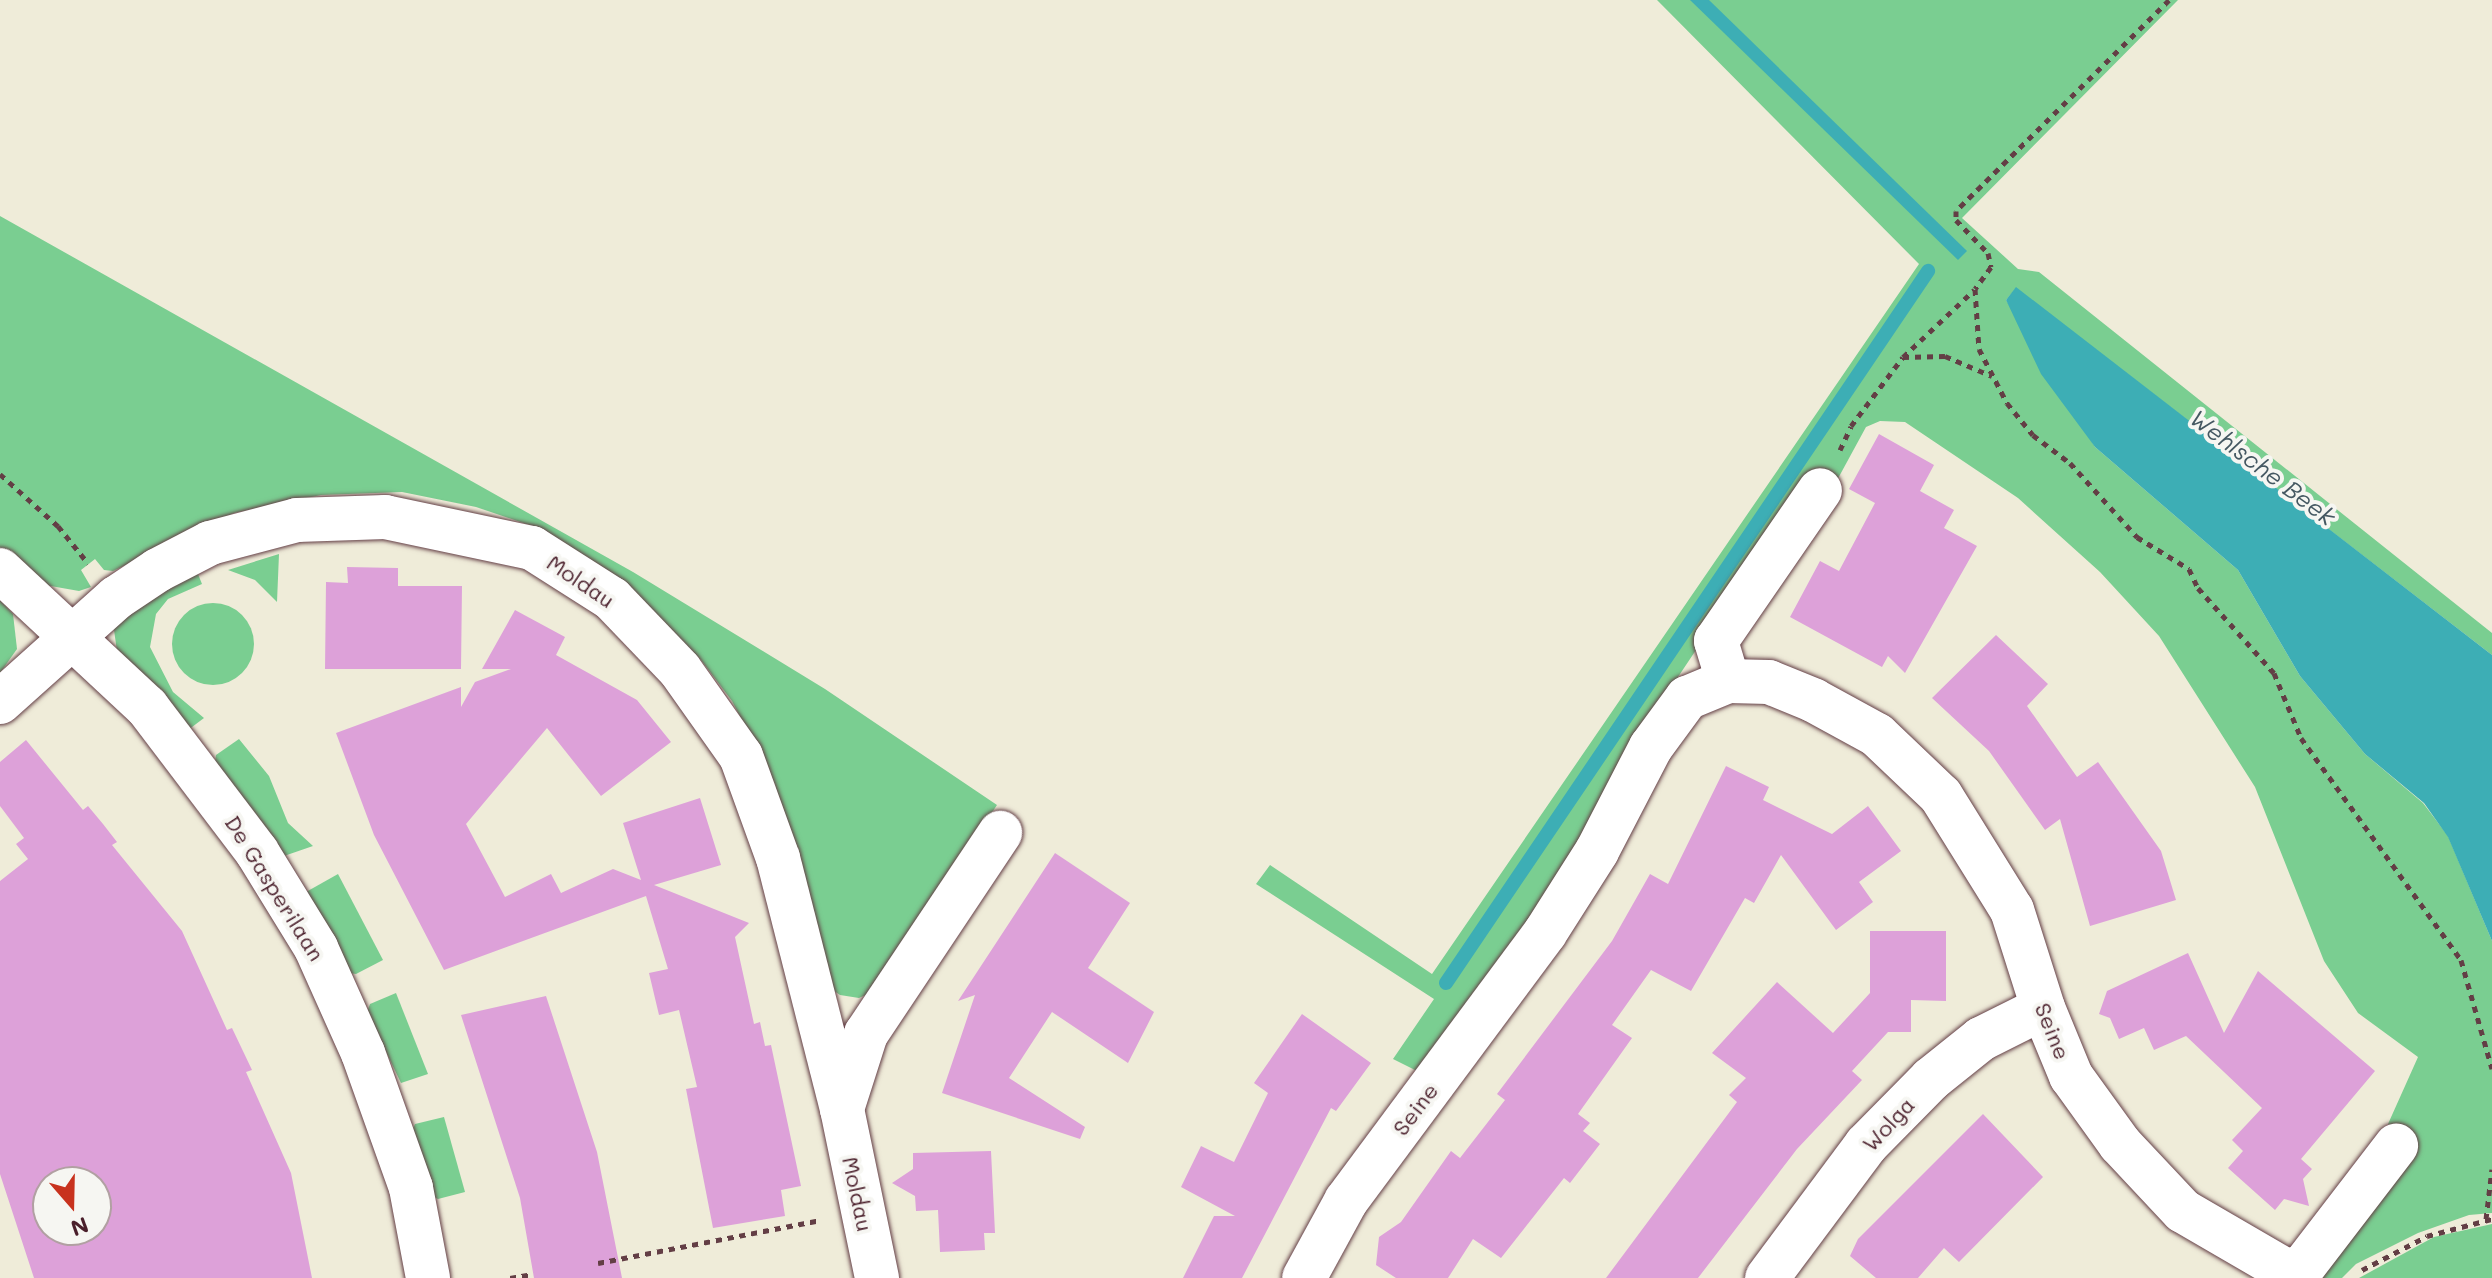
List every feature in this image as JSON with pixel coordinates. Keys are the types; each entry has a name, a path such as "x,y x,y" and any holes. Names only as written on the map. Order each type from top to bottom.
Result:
{"street":[{"path":"1728,681 1716,641 1820,490"},
{"name":"Moldau","path":"0,702 72,642 116,598 210,543 297,520 385,517 532,548 612,599 680,670 741,756 778,858 842,1109 877,1278"},
{"name":"De Gasperilaan","path":"0,570 72,642 147,707 190,759 257,852 316,948 363,1053 411,1188 428,1278"},
{"name":"Seine","path":"1304,1278 1346,1201 1545,933 1597,851 1651,747 1687,698 1728,681 1769,682 1813,700 1877,735 1941,796 2012,910 2043,1008 2071,1076 2120,1144 2183,1211 2286,1271 2303,1267 2396,1146"},
{"name":"Moldau","path":"842,1109 866,1034 1000,833"},
{"name":"Wolga","path":"1767,1278 1866,1145 1931,1079 1981,1039 2043,1008"}],"path":[{"path":"1820,490 1851,426 1903,357 1975,289 1991,267 1988,253 1956,220 1956,211 2169,0"},
{"path":"1975,289 1979,349 2007,403 2033,435 2070,463 2137,537 2189,569 2198,588 2274,673 2301,738 2461,960 2492,1069"},
{"path":"1903,357 1945,356 1993,376"},
{"path":"0,474 58,526 116,598"},
{"path":"2352,1278 2373,1261 2427,1236 2489,1219 2492,1169"},
{"path":"598,1263 861,1212"},
{"path":"510,1278 533,1274"}],"green space":[{"path":"1657,0 2178,0 1962,218 2018,269 2039,272 2492,633 2492,655 2016,288 2006,300 2095,447 2238,570 2300,676 2365,754 2423,803 2448,836 2492,941 2492,1213 2469,1215 2418,1233 2356,1264 2342,1278 2319,1278 2417,1147 2388,1124 2418,1057 2358,1013 2324,961 2255,787 2159,636 2100,572 2018,498 1905,422 1880,421 1866,427 1829,495 1738,587 1670,689 1538,916 1419,1072 1393,1059 1434,999 1256,884 1270,865 1432,974 1919,264"},
{"path":"0,216 633,572 825,689 997,805 872,992 859,998 840,995 823,983 775,784 732,701 701,660 626,583 535,527 476,507 402,492 321,495 234,513 113,571 104,570 95,559 81,570 91,587 79,591 45,585 0,548"},
{"path":"279,554 277,602 255,580 228,570"},
{"path":"196,569 202,584 168,599 156,614 150,647 173,692 204,718 188,730 117,651 114,630 118,619"},
{"path":"0,600 13,614 17,649 0,673"},
{"path":"205,603 221,603 236,610 247,621 254,644 251,660 242,673 221,685 205,685 190,678 179,667 172,652 172,636 179,621 190,610"},
{"path":"239,739 269,776 288,823 313,846 284,856 215,762 216,755"},
{"path":"338,874 383,960 356,974 349,973 306,892"},
{"path":"396,993 428,1074 401,1083 367,1012 370,1004"},
{"path":"444,1117 465,1192 438,1199 432,1196 412,1131 415,1124"},
{"path":"2492,1224 2492,1278 2359,1278 2434,1237"}],"water":[{"path":"1690,0 1709,0 1967,251 1958,260"},
{"path":"2016,287 2492,655 2492,941 2448,837 2424,803 2365,754 2300,676 2238,570 2095,447 2041,374 2006,300"}],"building":[{"path":"1879,434 1934,465 1920,491 1954,510 1944,528 1977,546 1905,673 1888,656 1882,667 1790,617 1820,561 1839,571 1875,503 1849,489"},
{"path":"347,567 398,568 398,586 462,586 461,669 325,669 326,582 348,583"},
{"path":"515,610 565,637 556,655 637,700 671,742 601,796 547,728 466,824 505,897 551,874 561,893 613,869 641,880 623,823 700,798 721,865 654,885 749,923 735,937 754,1024 760,1022 765,1046 771,1045 801,1186 781,1190 785,1216 713,1228 686,1089 697,1087 679,1010 659,1015 649,973 668,969 646,896 444,970 374,835 336,733 461,687 461,707 475,682 511,669 482,669"},
{"path":"1996,635 2048,684 2027,706 2077,777 2098,762 2161,851 2176,900 2090,926 2060,819 2045,830 1989,751 1932,698"},
{"path":"26,740 83,810 88,806 103,824 117,842 112,845 182,931 227,1030 232,1028 252,1070 246,1072 291,1173 312,1278 34,1278 0,1174 0,881 28,859 16,844 24,838 0,806 0,762"},
{"path":"1726,766 1769,787 1763,800 1832,834 1868,806 1901,851 1859,882 1873,902 1836,930 1781,855 1754,903 1745,898 1691,991 1651,970 1612,1025 1632,1038 1578,1114 1590,1123 1583,1131 1600,1144 1570,1183 1564,1178 1501,1258 1473,1239 1448,1278 1396,1278 1376,1265 1379,1237 1401,1222 1451,1151 1460,1158 1505,1100 1497,1094 1612,941 1650,874 1668,884"},
{"path":"1055,853 1130,903 1088,968 1154,1012 1128,1063 1052,1012 1009,1078 1085,1127 1080,1139 942,1093 975,995 958,1001"},
{"path":"1870,931 1946,931 1946,1001 1911,1000 1911,1032 1888,1032 1852,1071 1862,1080 1797,1149 1698,1278 1606,1278 1737,1102 1729,1095 1746,1078 1712,1053 1777,982 1833,1033 1870,993"},
{"path":"2188,953 2224,1033 2258,971 2375,1071 2301,1159 2312,1169 2303,1179 2309,1206 2284,1199 2275,1210 2228,1168 2243,1151 2232,1140 2262,1108 2186,1036 2154,1050 2144,1028 2119,1039 2110,1018 2099,1014 2107,991"},
{"path":"546,996 597,1152 622,1278 534,1278 520,1198 461,1015"},
{"path":"1302,1014 1371,1063 1336,1111 1331,1108 1242,1278 1183,1278 1214,1216 1235,1216 1181,1187 1201,1146 1234,1162 1268,1093 1254,1083"},
{"path":"1983,1114 2043,1177 1959,1262 1944,1248 1918,1278 1876,1278 1850,1256 1858,1239"},
{"path":"991,1151 995,1233 984,1233 985,1250 940,1252 938,1210 916,1211 915,1196 892,1183 913,1169 913,1153"}],"waterway":[{"path":"1446,983 1928,271"}],"water label":[{"name":"Wehlsche Beek","path":"2263,467"}]}
